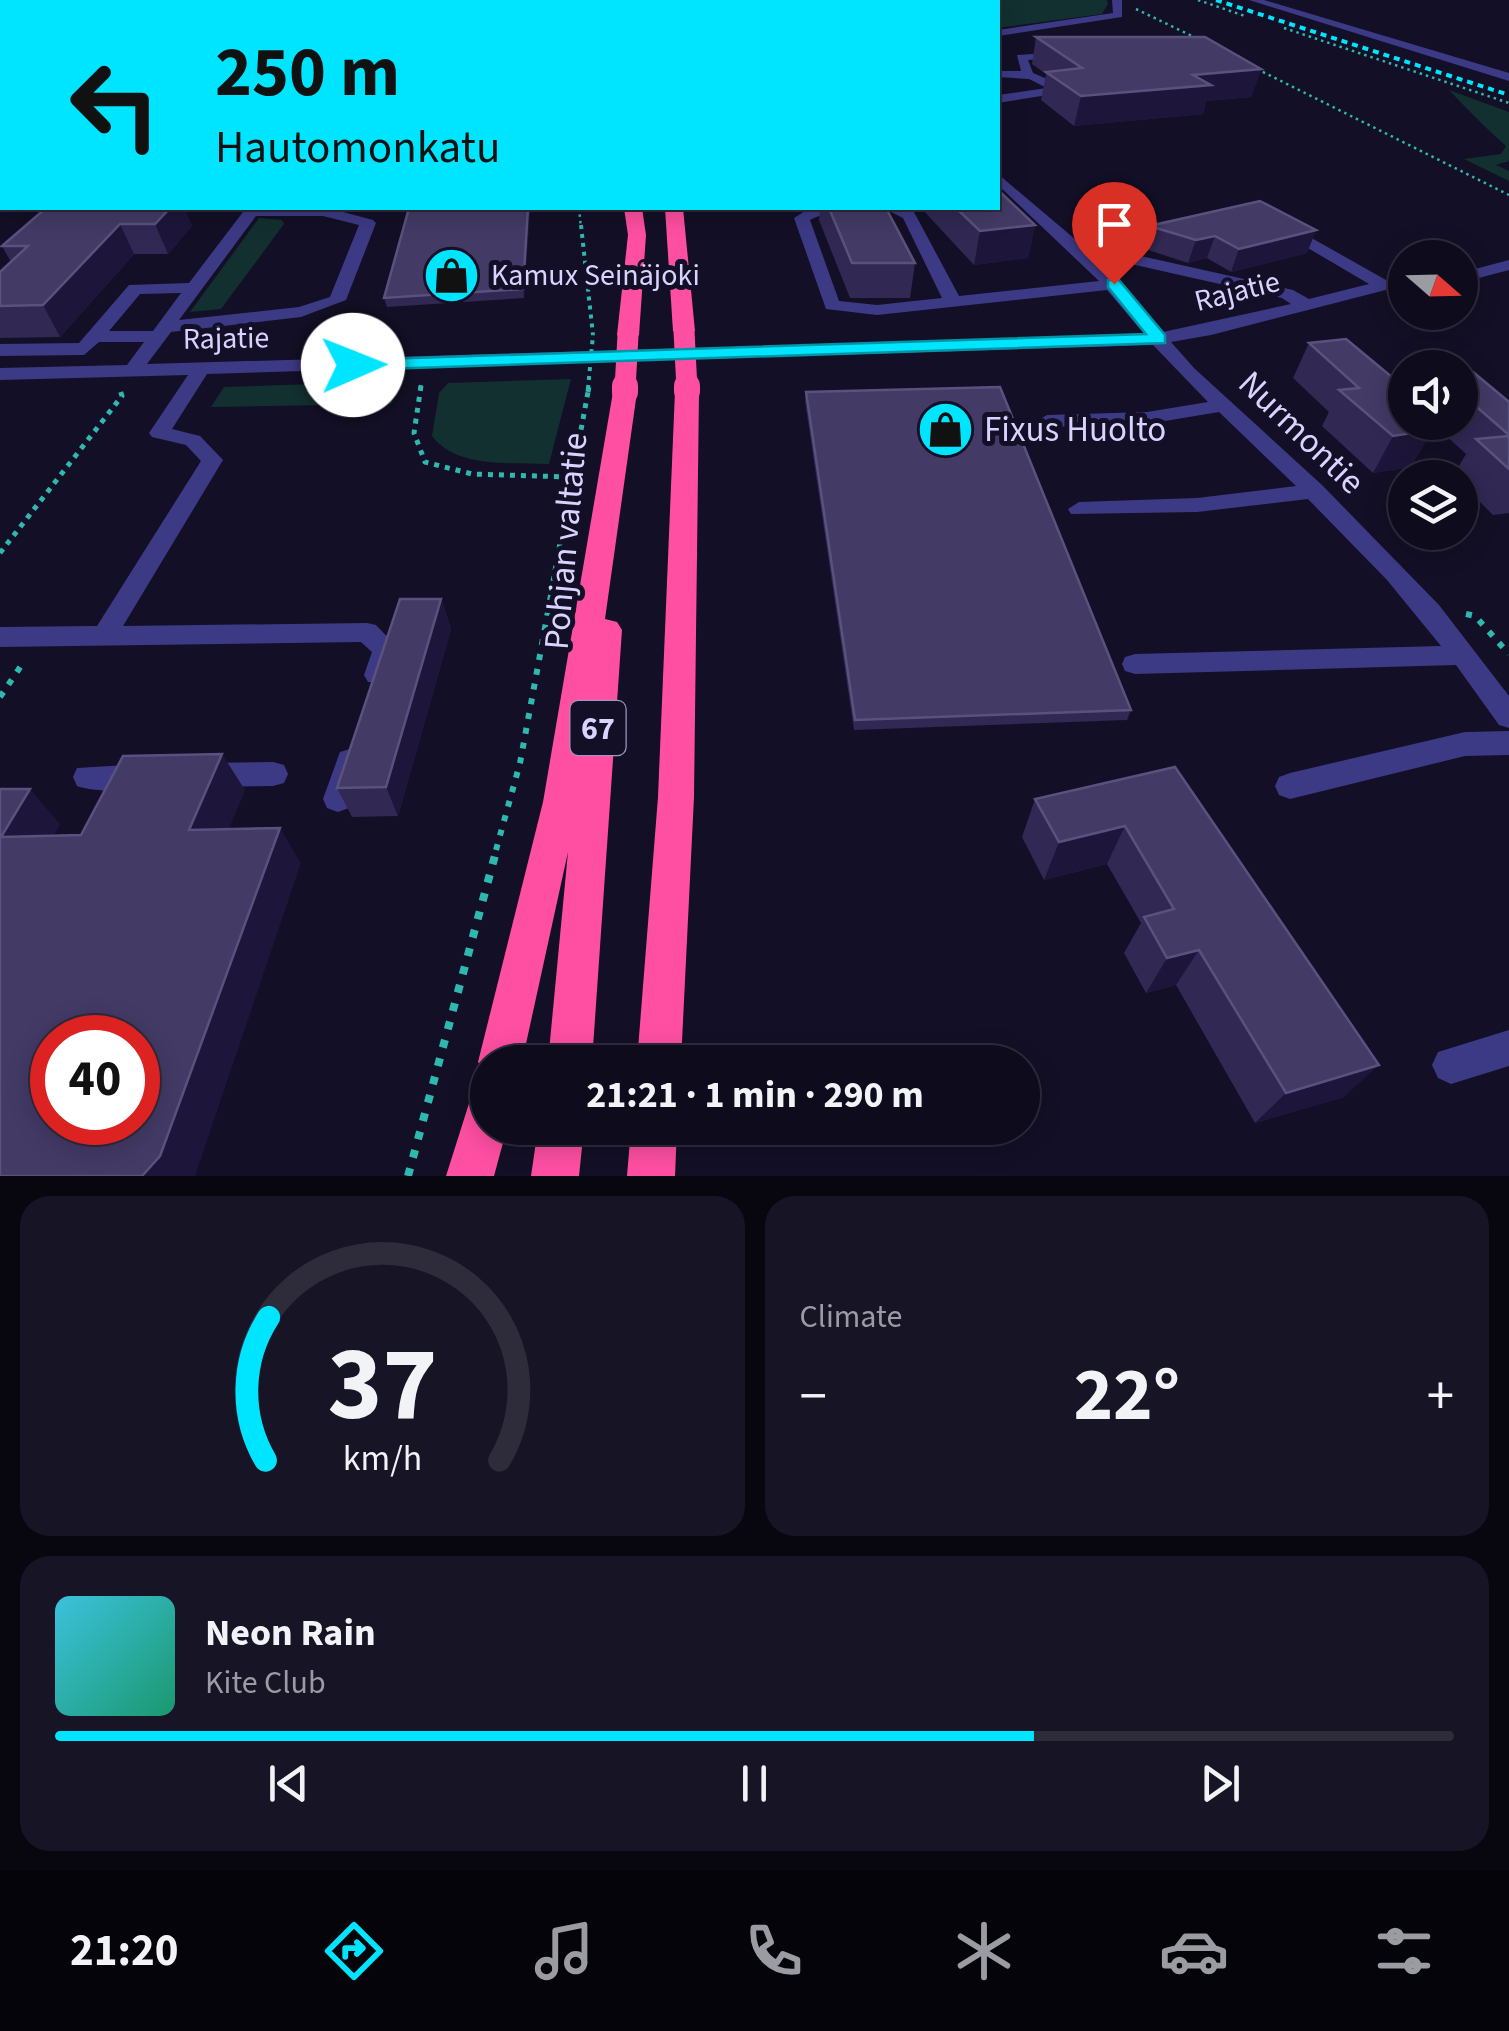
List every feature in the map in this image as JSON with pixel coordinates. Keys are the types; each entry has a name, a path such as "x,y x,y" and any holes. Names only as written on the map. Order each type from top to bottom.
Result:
{"highway":[{"name":"Pohjan valtatie","path":"571,1045 637,236 633,210"},
{"name":"67","path":"660,1045 678,757 686,391 674,210"},
{"path":"504,1045 561,802 625,392"},
{"path":"470,1176 478,1145"},
{"path":"555,1176 559,1145"},
{"path":"651,1176 653,1145"}],"street":[{"path":"1254,0 1509,77"},
{"path":"1000,33 1107,18 1122,12 1118,2"},
{"path":"1028,74 1021,57 1088,55"},
{"path":"1000,74 1028,74 1049,82 1056,90 1000,100"},
{"name":"Nurmontie","path":"1000,180 1091,260 1159,339 1315,491 1430,611 1509,717"},
{"path":"132,370 251,210"},
{"path":"94,337 161,332 301,312 337,300 368,222 324,211 288,210"},
{"path":"816,210 802,218 832,305 876,310 1114,284"},
{"path":"895,210 909,216 954,304"},
{"path":"1275,223 1380,283"},
{"path":"1091,260 1137,259 1153,267 1287,294 1306,305"},
{"path":"1478,273 1509,265"},
{"name":"Rajatie","path":"0,374 1159,339 1388,282"},
{"path":"0,350 84,348 135,288 194,288"},
{"path":"104,636 212,460 192,440 159,433 201,369"},
{"path":"1046,421 1147,418 1224,405"},
{"path":"1078,509 1198,505 1315,491"},
{"path":"0,636 368,632 386,648 368,705"},
{"path":"1135,664 1463,654"},
{"path":"338,799 356,742"},
{"path":"1290,786 1465,744 1509,743"},
{"path":"88,777 273,774"},
{"path":"1451,1064 1509,1048"}],"path":[{"path":"1198,0 1253,18"},
{"path":"1118,2 1201,41"},
{"path":"1271,24 1509,103"},
{"path":"1252,67 1509,195"},
{"path":"408,1176 520,764 588,392 593,335 579,210"},
{"path":"0,553 122,396 120,389 132,370"},
{"path":"424,373 412,428 414,446 424,462 472,474 570,477"},
{"path":"0,697 40,636"}],"green space":[{"path":"1000,0 1107,0 1102,14 1000,28"},
{"path":"1449,90 1509,112 1509,161 1496,165 1509,171 1509,181 1464,159 1501,154 1506,146"},
{"path":"259,218 282,220 284,224 221,309 190,312"},
{"path":"571,379 549,464 470,459 443,447 432,436 439,393 448,383"},
{"path":"393,384 396,390 391,404 211,407 224,387"}],"building":[{"path":"1036,37 1205,37 1261,69 1193,75 1211,85 1081,96 1046,72 1082,68"},
{"path":"1000,192 1035,225 980,231 958,210 1000,210"},
{"path":"1260,201 1316,230 1239,249 1215,236 1196,240 1149,226"},
{"path":"44,210 168,210 155,224 120,224 43,305 0,306 0,272 28,246 2,246"},
{"path":"408,210 528,210 523,289 384,298"},
{"path":"830,210 887,210 915,263 852,263"},
{"path":"1346,339 1388,374 1388,432 1339,390 1359,388 1309,343"},
{"path":"1478,376 1509,402 1509,435 1478,408"},
{"path":"1000,387 1131,710 855,720 806,392"},
{"path":"1509,436 1509,469 1477,440"},
{"path":"400,599 441,599 386,787 337,788"},
{"path":"222,754 189,830 280,828 160,1156 142,1176 0,1176 0,789 30,789 1,837 81,835 123,756"},
{"path":"1175,767 1379,1065 1286,1093 1199,950 1167,958 1144,917 1174,909 1125,826 1059,842 1035,799"}],"railway":[{"path":"1216,0 1509,95"}],"place":[{"name":"Kamux Seinäjoki","path":"452,275"},
{"name":"Fixus Huolto","path":"945,429"}],"route":[{"path":"353,365 1130,343 1159,339 1114,284"}]}
